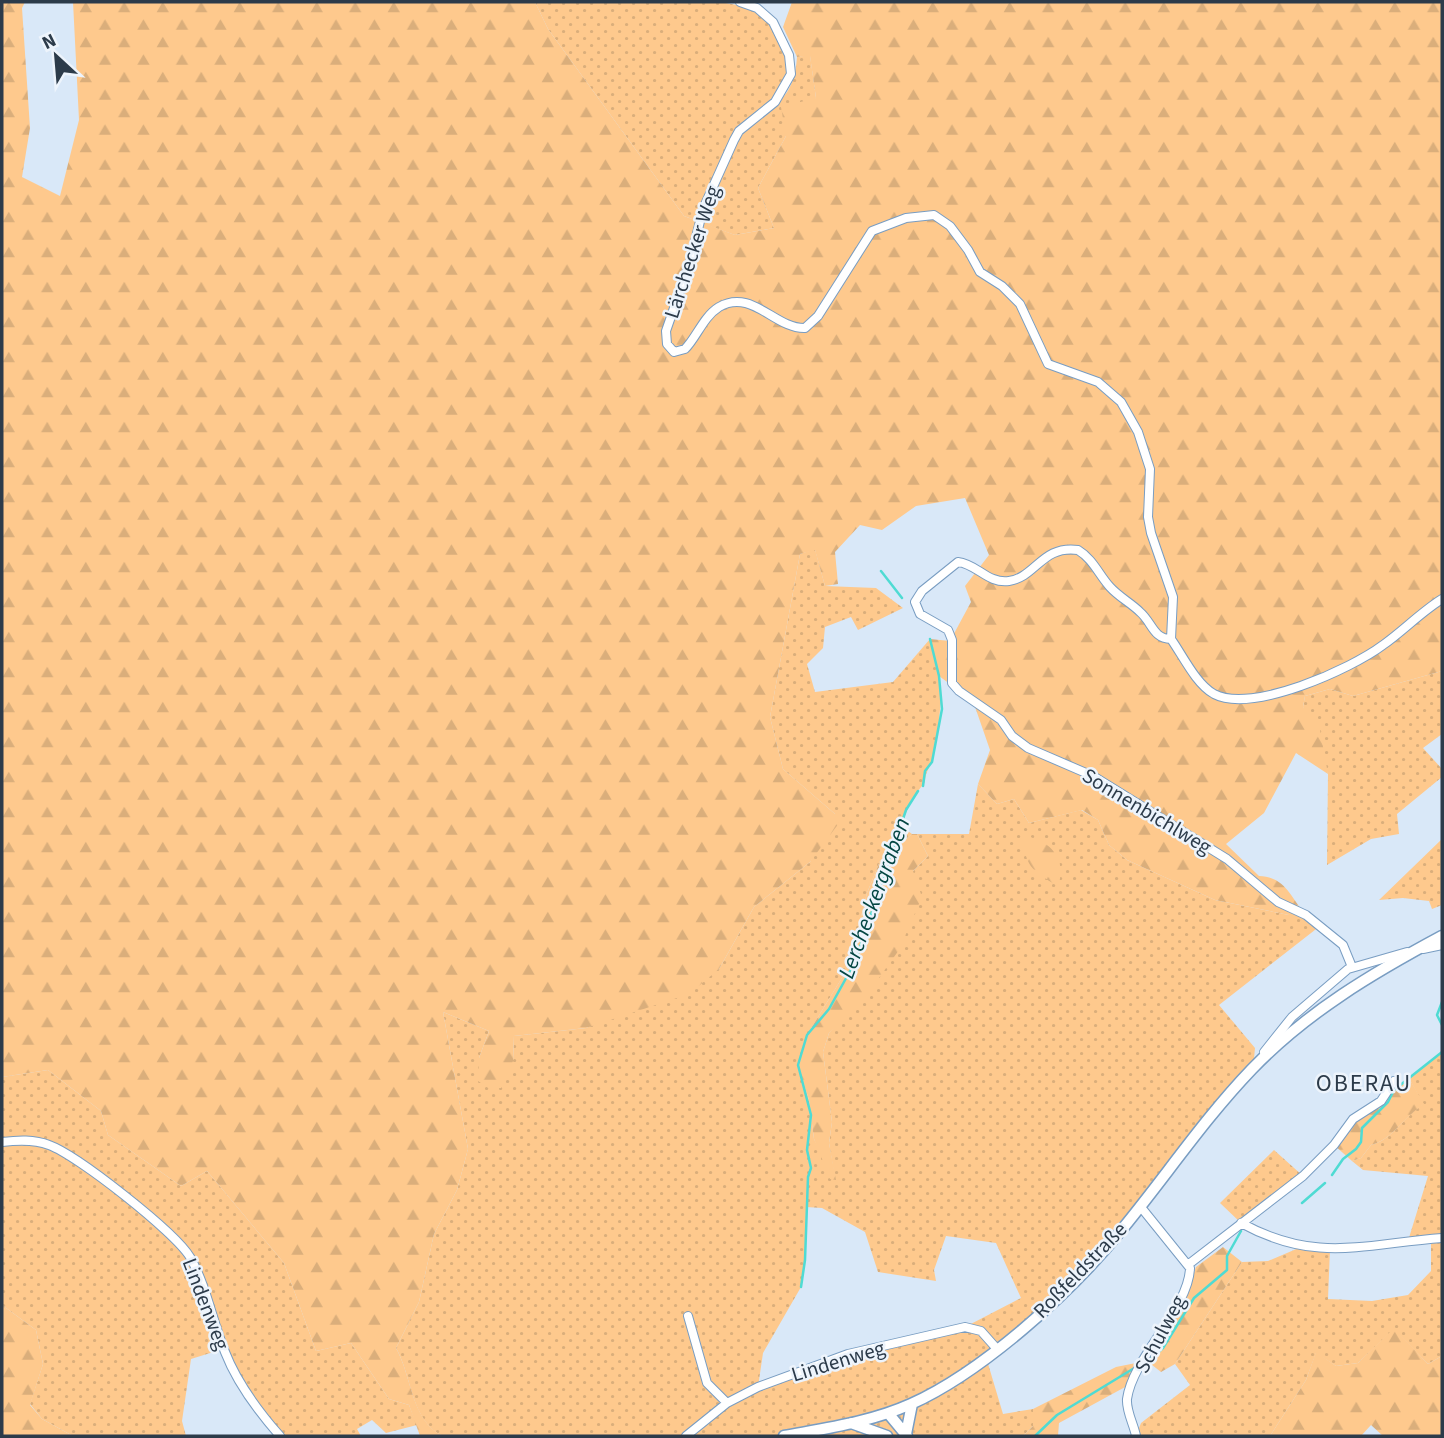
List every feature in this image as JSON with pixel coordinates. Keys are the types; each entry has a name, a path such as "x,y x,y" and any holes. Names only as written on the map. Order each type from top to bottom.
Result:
{"main road":[{"name":"Roßfeldstraße","path":"783,1436 851,1423 912,1404 944,1386 997,1349 1058,1295 1117,1236 1190,1141 1253,1069 1345,992 1442,936"},
{"path":"906,1435 912,1404"},
{"path":"888,1413 906,1435"},
{"path":"851,1423 888,1436 888,1413"}],"street":[{"name":"Lärchecker Weg","path":"740,2 757,8 773,22 789,55 791,74 775,102 739,131 710,190 666,331 669,348 674,352 685,349 710,314 730,303 755,306 793,327 805,328 818,316 872,231 918,216 934,215 943,219 968,250 980,272 1002,286 1020,304 1048,364 1098,382 1121,402 1131,418 1150,469 1148,517 1173,597 1174,629 1171,639"},
{"name":"Sonnenbichlweg","path":"1352,967 1343,946 1306,915 1278,902 1227,859 1093,776 1020,742 1001,720 959,691 952,682 952,640 948,630 920,614 915,602 922,592 958,562 993,580 1005,582 1018,579 1046,556 1058,551 1078,551 1092,562 1112,589 1139,611 1155,633 1171,639 1206,688 1216,695 1249,697 1292,688 1347,666 1384,645 1442,599"},
{"path":"1417,950 1442,945"},
{"name":"Roßfeldstraße","path":"1253,1069 1292,1017 1352,967 1417,950"},
{"path":"1140,1206 1189,1264 1303,1176 1334,1145 1353,1119 1381,1101 1394,1081"},
{"name":"Lindenweg","path":"2,1142 37,1141 64,1152 172,1234 199,1274 225,1354 234,1371 261,1414 280,1436"},
{"path":"1241,1223 1290,1245 1322,1249 1442,1238"},
{"name":"Schulweg","path":"1136,1436 1127,1398 1142,1363 1183,1293 1190,1273 1189,1264"},
{"path":"688,1316 708,1383 727,1404"},
{"name":"Lindenweg","path":"686,1436 727,1404 758,1387 848,1354 965,1327 981,1331 997,1349"}],"green space":[{"path":"2,2 25,2 22,8 30,128 22,177 60,196 79,120 73,2 535,2 548,29 684,216 735,235 774,228 758,188 786,136 781,107 816,98 810,56 797,57 783,27 792,2 1442,2 1442,671 1353,696 1330,689 1305,696 1303,707 1320,730 1328,774 1296,753 1264,813 1226,844 1259,876 1282,884 1306,915 1289,915 1215,900 1127,860 1109,845 1098,820 1082,810 1029,823 1014,799 997,804 978,784 990,750 973,701 939,676 930,639 950,641 971,602 965,586 989,555 965,498 916,506 882,530 860,525 835,552 838,584 825,586 815,550 800,554 770,717 783,769 835,814 839,823 810,862 754,907 719,969 689,994 586,1028 514,1036 513,1061 501,1088 490,1089 478,1081 479,1058 489,1031 443,1012 468,1149 457,1190 434,1234 419,1302 396,1348 418,1409 432,1429 443,1436 420,1436 409,1405 389,1399 351,1343 316,1351 284,1263 207,1171 181,1186 108,1135 101,1111 48,1070 2,1077"},
{"path":"535,2 720,2 754,8 765,15 789,60 789,73 769,103 729,144 695,220 684,216 548,29"},
{"path":"810,55 816,98 786,136 758,188 774,228 735,235 701,223 722,168 739,138 758,118 776,105 790,88 797,57"},
{"path":"815,549 825,586 876,588 903,608 858,630 851,617 825,627 823,648 807,664 815,692 893,682 930,639 940,683 940,712 932,760 925,782 911,800 901,826 912,834 880,861 867,893 848,968 807,1035 798,1065 809,1100 814,1139 835,1179 829,1143 832,1122 823,1052 829,1033 845,1014 913,871 928,856 917,834 969,834 978,784 997,804 1014,799 1029,823 1081,810 1098,820 1109,845 1127,860 1215,900 1289,915 1306,915 1320,926 1219,1005 1255,1048 1253,1069 1140,1206 1058,1295 986,1357 1003,1414 1033,1409 1033,1426 1023,1436 443,1436 432,1429 418,1409 396,1348 419,1302 434,1234 457,1190 468,1149 443,1012 489,1031 479,1058 513,1061 514,1036 586,1028 719,969 754,907 810,862 835,814 783,769 770,717 800,554","holes":["806,1207 822,1208 865,1232 878,1272 936,1281 934,1270 946,1236 996,1243 1021,1298 965,1327 848,1354 758,1387 763,1353 801,1287 805,1260"]},
{"path":"1442,671 1442,734 1423,748 1442,769 1442,777 1397,814 1399,834 1371,839 1327,865 1328,774 1303,707 1305,696 1330,689 1353,696"},
{"path":"912,834 917,834 928,856 913,871 922,897 899,950 866,996 829,1033 823,1052 832,1122 829,1143 836,1180 830,1179 814,1139 809,1100 798,1065 807,1035 848,968 867,893 880,861"},
{"path":"1022,835 1040,841 1054,852 1060,866 1058,886 1031,866 1025,854"},
{"path":"1442,839 1442,905 1432,909 1429,901 1403,898 1379,900"},
{"path":"1442,1052 1442,1356 1428,1364 1394,1329 1358,1363 1336,1366 1316,1353 1306,1380 1270,1436 1136,1436 1141,1423 1190,1385 1175,1364 1242,1262 1268,1261 1301,1247 1330,1249 1328,1299 1372,1301 1408,1295 1431,1271 1431,1239 1408,1241 1428,1176 1363,1170 1352,1161 1361,1158 1371,1145 1392,1133 1423,1104 1409,1078"},
{"path":"48,1070 101,1111 108,1135 181,1186 207,1171 284,1263 316,1351 351,1343 389,1399 409,1405 417,1425 386,1433 372,1420 357,1429 361,1436 280,1436 261,1414 223,1349 191,1359 182,1421 186,1436 73,1436 42,1419 30,1404 43,1364 36,1330 2,1305 2,1077"},
{"path":"1409,1078 1424,1104 1392,1133 1371,1145 1361,1158 1352,1161 1334,1145 1347,1124 1373,1108"},
{"path":"1274,1150 1303,1176 1241,1223 1220,1203"},
{"path":"1223,1247 1242,1262 1175,1364 1161,1372 1147,1361 1186,1295 1196,1267"},
{"path":"2,1305 36,1330 43,1364 30,1405 42,1419 73,1436 2,1436"},
{"path":"1394,1328 1428,1364 1442,1356 1442,1436 1383,1436 1371,1425 1361,1436 1270,1436 1306,1380 1316,1352 1336,1366 1358,1363"},
{"path":"1136,1363 1127,1386 1059,1423 1058,1436 1023,1436 1033,1426 1033,1409 1116,1367"}],"waterway":[{"name":"Lercheckergraben","path":"881,571 902,598"},
{"name":"Lercheckergraben","path":"923,786 925,771 932,762 942,709 939,676 930,639"},
{"name":"Lercheckergraben","path":"801,1287 805,1260 808,1177 811,1168 807,1150 811,1115 798,1065 807,1035 829,1009 855,962 906,810 918,791"},
{"path":"1442,1002 1437,1015 1442,1025"},
{"path":"1332,1175 1343,1159 1356,1149 1361,1142 1362,1128 1388,1102 1394,1090 1442,1052"},
{"path":"1302,1203 1325,1183"},
{"path":"1146,1363 1163,1348 1194,1298 1227,1270 1227,1256 1241,1231"},
{"path":"1035,1436 1057,1415 1136,1367"}],"district":[{"name":"OBERAU","path":"1364,1083"}]}
